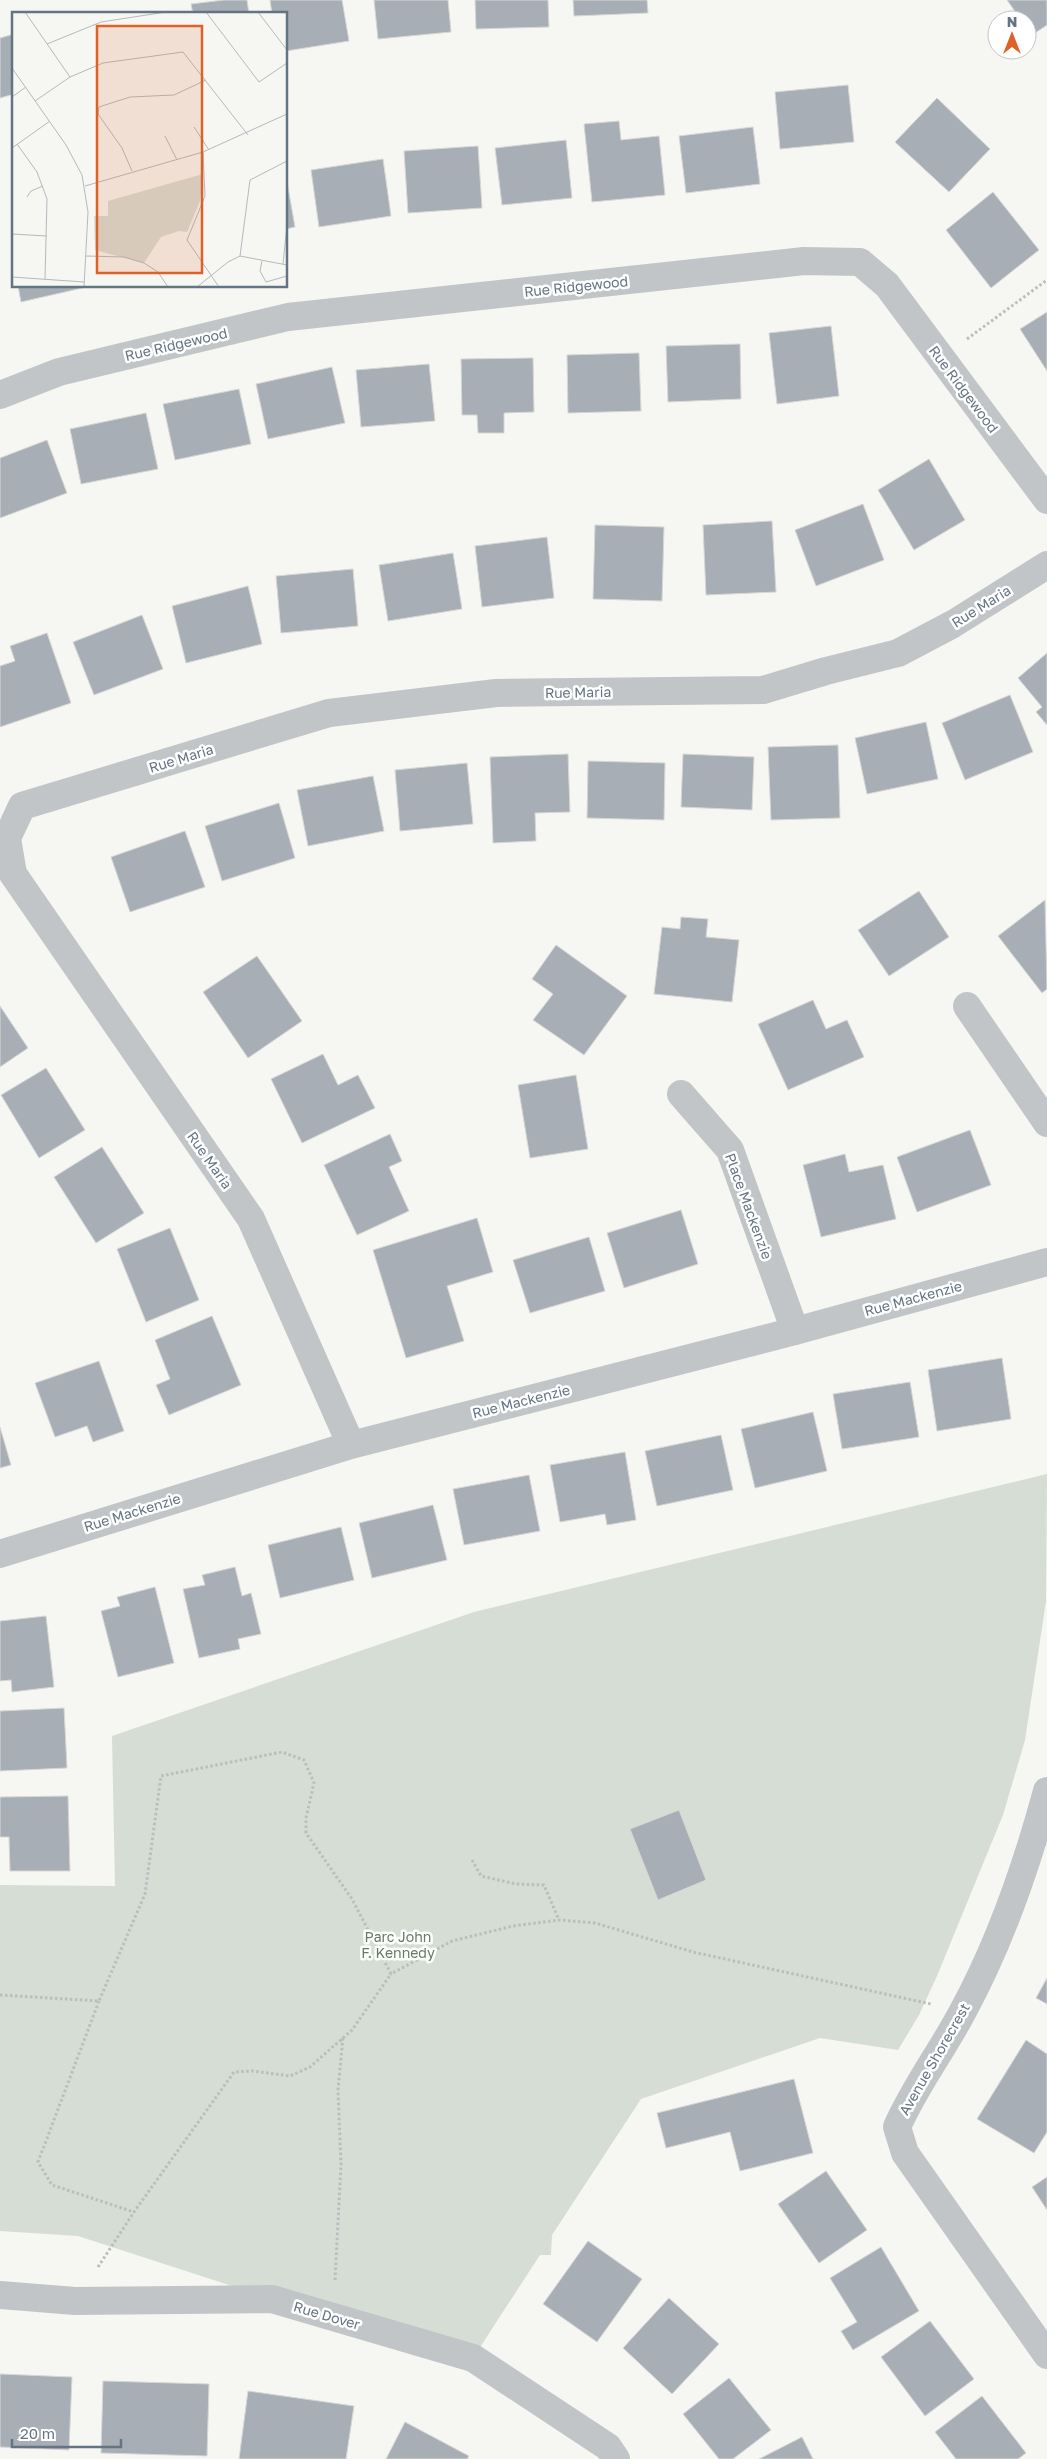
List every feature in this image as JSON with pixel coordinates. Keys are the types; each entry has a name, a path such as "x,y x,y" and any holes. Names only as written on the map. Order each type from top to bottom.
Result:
{"street":[{"name":"Rue Ridgewood","path":"0,395 59,372 288,317 804,261 860,262 887,285 1047,500"},
{"name":"Rue Maria","path":"351,1445 250,1219 13,874 7,838 22,806 329,713 496,693 764,690 826,671 898,654 953,624 1047,565"},
{"path":"967,1006 1047,1122"},
{"name":"Place Mackenzie","path":"681,1094 730,1150 794,1331"},
{"name":"Rue Mackenzie","path":"0,1554 351,1445 794,1331 1047,1262"},
{"name":"Avenue Shorecrest","path":"1047,1791 1030,1855 988,1959 963,2011 909,2099 897,2126 905,2153 1047,2355"},
{"name":"Rue Dover","path":"0,2295 76,2301 272,2299 473,2358 608,2447 616,2459"}],"path":[{"path":"942,358 1047,280"},
{"path":"134,2212 52,2185 38,2162 99,2001 145,1894 161,1776 282,1752 304,1760 314,1783 306,1818 306,1833 352,1899 391,1974"},
{"path":"472,1860 482,1876 516,1884 544,1885 558,1920"},
{"path":"76,2301 134,2212 234,2072 253,2071 290,2076 310,2066 352,2030 391,1974 452,1941 513,1926 558,1920 595,1923 693,1952 931,2004"},
{"path":"0,1996 99,2001"},
{"path":"335,2280 341,2165 338,2090 343,2037"}],"green space":[{"name":"Parc John F. Kennedy","path":"1047,1474 1046,1601 1025,1740 1003,1815 937,1976 919,2015 898,2050 820,2038 641,2099 552,2235 551,2255 540,2255 473,2358 272,2299 78,2236 0,2231 0,1885 115,1886 112,1736 474,1612"}],"building":[{"path":"224,0 247,0 249,12 193,12 191,4"},
{"path":"270,0 342,0 349,41 288,51 288,12 272,12"},
{"path":"374,0 448,0 451,32 378,39"},
{"path":"475,0 548,0 549,27 476,29"},
{"path":"573,0 647,0 648,13 574,16"},
{"path":"1007,0 1047,0 1047,25 1037,32 1037,10 1014,10"},
{"path":"12,35 12,95 0,98 0,38"},
{"path":"848,85 854,142 780,149 775,92"},
{"path":"937,98 990,149 949,192 895,142"},
{"path":"619,121 621,140 659,136 665,195 592,202 584,124"},
{"path":"753,127 760,184 686,193 679,136"},
{"path":"566,140 572,198 502,205 495,148"},
{"path":"478,146 482,208 408,213 404,151"},
{"path":"383,159 391,216 319,227 311,170"},
{"path":"288,187 295,227 288,229"},
{"path":"993,192 1039,250 991,288 946,230"},
{"path":"18,288 82,288 21,302"},
{"path":"1047,312 1047,371 1020,329"},
{"path":"831,326 839,396 777,404 769,333"},
{"path":"740,344 741,399 668,402 666,346"},
{"path":"639,353 641,411 568,413 567,355"},
{"path":"533,358 534,412 504,413 504,433 478,433 477,415 462,415 461,359"},
{"path":"429,364 435,421 361,427 356,370"},
{"path":"332,367 345,423 268,439 256,384"},
{"path":"239,389 251,444 175,460 163,404"},
{"path":"146,413 158,469 81,484 70,429"},
{"path":"47,440 67,493 0,518 0,458"},
{"path":"929,459 965,520 914,550 878,490"},
{"path":"863,504 884,560 816,586 795,530"},
{"path":"772,521 776,592 706,595 703,525"},
{"path":"595,525 664,527 662,601 593,599"},
{"path":"547,537 554,598 482,607 475,546"},
{"path":"453,553 462,609 388,621 379,565"},
{"path":"353,569 358,626 281,633 276,576"},
{"path":"248,586 262,644 186,663 172,606"},
{"path":"142,615 163,669 94,695 73,642"},
{"path":"47,633 71,703 0,727 0,666 15,661 10,646"},
{"path":"1047,653 1047,725 1036,712 1042,707 1018,678"},
{"path":"1010,695 1033,752 965,780 942,723"},
{"path":"926,722 938,779 867,794 855,738"},
{"path":"838,745 840,818 771,820 768,747"},
{"path":"568,754 570,812 535,813 536,841 493,843 490,757"},
{"path":"683,754 754,757 752,810 681,807"},
{"path":"588,761 665,763 664,820 587,818"},
{"path":"467,763 473,824 400,831 395,770"},
{"path":"373,776 384,831 308,846 297,790"},
{"path":"279,803 295,858 222,881 205,826"},
{"path":"185,831 205,887 130,912 111,857"},
{"path":"919,891 949,937 889,976 858,930"},
{"path":"1045,900 1047,989 1042,993 998,936"},
{"path":"681,917 708,919 706,937 739,940 732,1002 654,994 662,927 680,929"},
{"path":"556,945 627,996 584,1055 533,1020 553,994 532,979"},
{"path":"257,956 302,1021 248,1058 203,992"},
{"path":"813,1000 826,1029 847,1020 864,1057 788,1090 758,1024"},
{"path":"0,1006 28,1048 0,1067"},
{"path":"323,1054 338,1085 358,1075 375,1108 302,1143 271,1079"},
{"path":"46,1068 85,1130 39,1158 1,1095"},
{"path":"576,1075 588,1149 530,1158 518,1085"},
{"path":"970,1130 991,1185 917,1212 897,1157"},
{"path":"390,1134 402,1161 389,1167 409,1211 357,1235 324,1165"},
{"path":"102,1147 144,1213 96,1243 54,1177"},
{"path":"845,1154 849,1172 883,1165 896,1219 821,1237 803,1165"},
{"path":"681,1210 698,1264 624,1288 607,1233"},
{"path":"477,1218 493,1272 447,1286 464,1341 406,1358 373,1250"},
{"path":"170,1228 199,1300 146,1322 117,1249"},
{"path":"589,1237 605,1291 530,1313 513,1260"},
{"path":"212,1316 241,1385 169,1415 156,1385 170,1379 155,1340"},
{"path":"1002,1358 1011,1419 937,1431 928,1370"},
{"path":"99,1361 124,1431 93,1442 87,1426 55,1437 35,1383"},
{"path":"910,1382 919,1437 842,1449 833,1394"},
{"path":"813,1412 827,1471 755,1488 741,1429"},
{"path":"0,1427 11,1465 0,1468"},
{"path":"721,1435 733,1490 657,1506 645,1451"},
{"path":"625,1452 636,1520 607,1525 605,1514 560,1522 550,1465"},
{"path":"529,1475 540,1531 464,1545 453,1489"},
{"path":"433,1505 447,1560 372,1578 359,1523"},
{"path":"341,1527 354,1580 280,1598 268,1545"},
{"path":"235,1567 242,1596 251,1593 261,1634 238,1639 240,1649 199,1658 183,1589 205,1585 202,1575"},
{"path":"155,1587 174,1663 118,1677 101,1611 120,1606 117,1597"},
{"path":"46,1616 54,1687 12,1692 11,1680 0,1681 0,1621"},
{"path":"64,1708 67,1768 0,1771 0,1711"},
{"path":"68,1796 70,1871 10,1871 9,1837 0,1837 0,1797"},
{"path":"679,1810 706,1880 658,1900 630,1829"},
{"path":"1047,1978 1047,2004 1036,1998"},
{"path":"1026,2040 1047,2054 1047,2132 1034,2153 977,2119"},
{"path":"794,2079 813,2153 740,2171 730,2132 666,2148 657,2113"},
{"path":"826,2171 867,2230 819,2263 778,2204"},
{"path":"1047,2177 1047,2210 1032,2187"},
{"path":"588,2241 642,2279 597,2342 543,2304"},
{"path":"881,2247 919,2311 853,2350 841,2331 857,2322 830,2278"},
{"path":"669,2298 719,2344 672,2394 623,2348"},
{"path":"930,2321 974,2379 925,2416 881,2357"},
{"path":"0,2374 72,2377 69,2450 0,2447"},
{"path":"729,2378 771,2430 733,2459 719,2459 683,2414"},
{"path":"103,2381 209,2384 207,2456 101,2453"},
{"path":"248,2391 354,2406 346,2459 239,2459"},
{"path":"982,2396 1026,2453 1018,2459 956,2459 935,2432"},
{"path":"405,2422 469,2456 467,2459 386,2459"},
{"path":"802,2437 813,2459 759,2459"}]}
